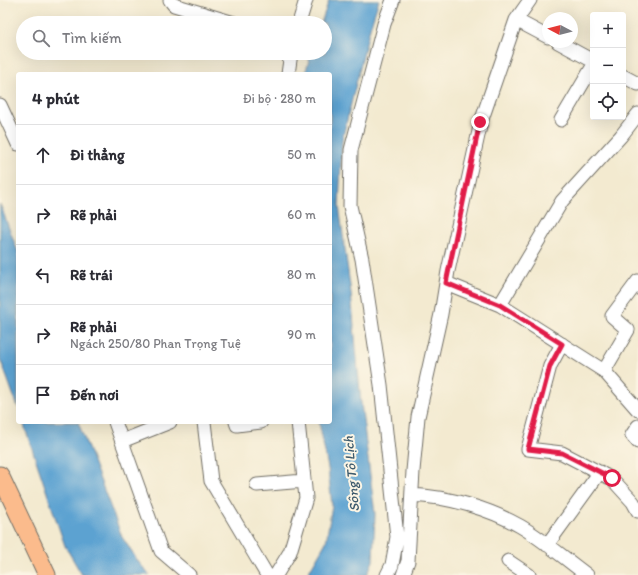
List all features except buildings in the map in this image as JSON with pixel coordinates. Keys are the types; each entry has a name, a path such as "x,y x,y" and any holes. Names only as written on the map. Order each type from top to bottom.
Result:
{"main road":[{"path":"0,475 47,575"}],"street":[{"path":"170,0 174,5 211,16"},
{"path":"301,16 306,0"},
{"path":"387,575 392,566 397,538 381,385 362,259 350,206 351,150 384,24 393,0"},
{"path":"403,575 408,561 418,417 441,314 446,283 480,122 516,20 530,0"},
{"path":"516,20 542,34"},
{"path":"570,48 590,58"},
{"path":"288,72 290,60"},
{"path":"561,120 590,71"},
{"path":"626,78 638,84"},
{"path":"0,105 16,140"},
{"path":"500,305 562,201 621,136 638,114"},
{"path":"604,371 628,330 612,316 638,281"},
{"path":"446,283 500,305 604,371 638,410"},
{"path":"562,344 550,366 528,449 562,453 612,478 633,502 638,511"},
{"path":"116,424 161,551 189,575"},
{"path":"122,442 165,424"},
{"path":"204,424 211,481 267,575"},
{"path":"276,575 290,552 306,498 298,424"},
{"path":"638,426 632,435 638,442"},
{"path":"547,545 600,472"},
{"path":"257,485 304,481"},
{"path":"412,495 443,499 483,510 521,527 587,575"},
{"path":"508,561 529,575"}],"water":[{"name":"Sông Tô Lịch","path":"329,0 379,0 370,28 342,140 339,206 351,293 361,403 375,514 373,561 367,575 307,575 326,542 332,506 328,468 319,424 332,424 332,72 306,72 309,60 332,60 332,16 323,16"},
{"path":"0,204 16,247 16,402 0,358"},
{"path":"24,424 79,424 122,537 140,564 150,575 82,575 65,546"}],"route":[{"path":"480,122 446,283 500,305 562,344 550,366 528,449 562,453 612,478"}]}
